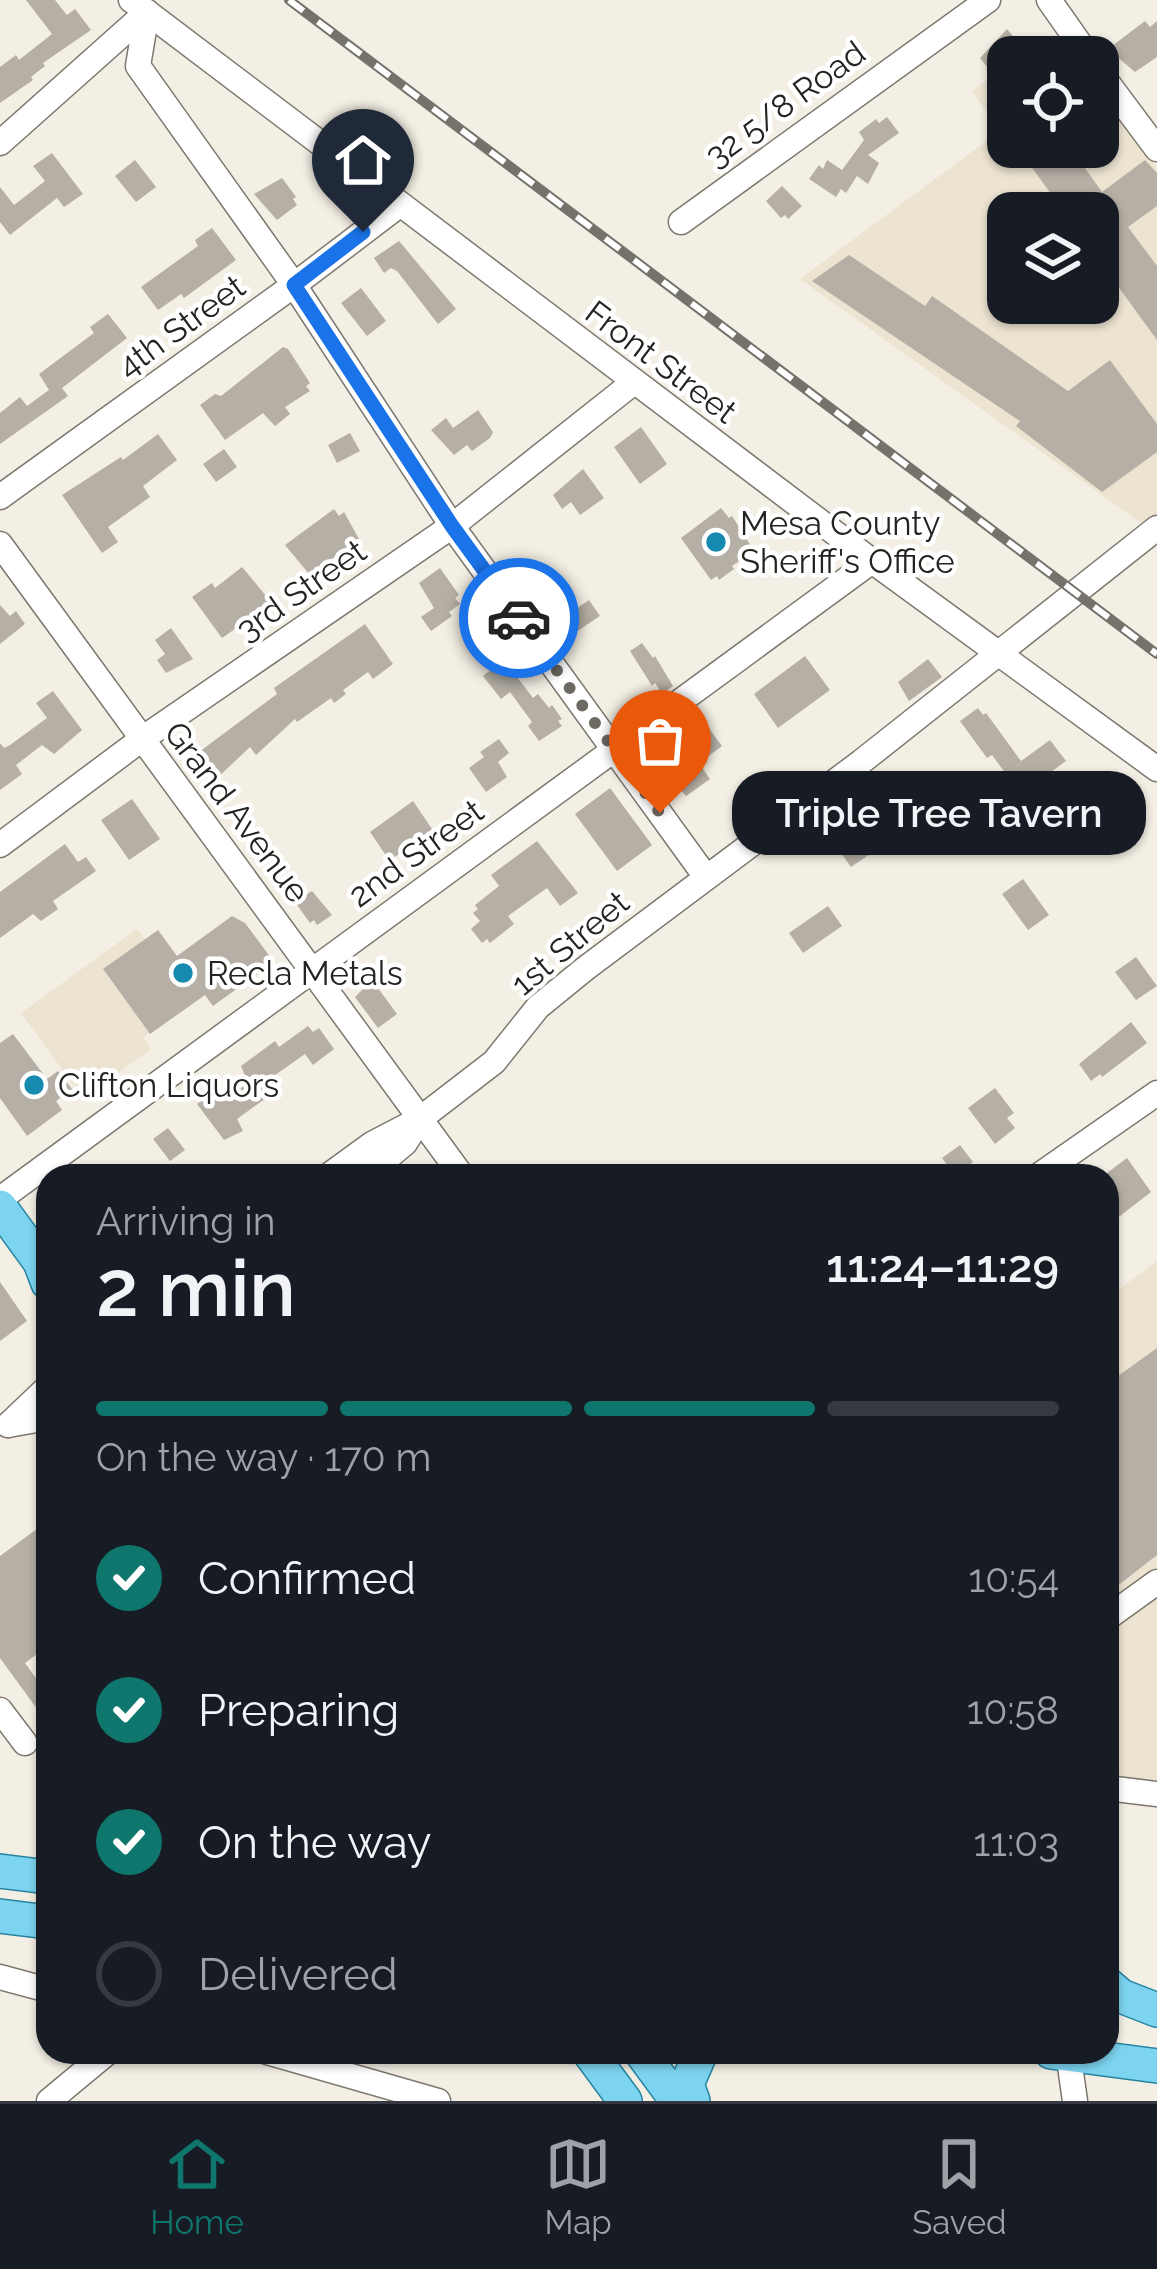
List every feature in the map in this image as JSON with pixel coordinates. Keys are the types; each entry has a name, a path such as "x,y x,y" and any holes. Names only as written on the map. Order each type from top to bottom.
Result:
{"main road":[{"path":"0,1203 36,1257"},
{"path":"0,1870 36,1875"},
{"path":"0,1916 36,1920"},
{"path":"1119,1995 1157,2010"},
{"path":"1119,2017 1157,2020"},
{"path":"1119,2061 1157,2066"},
{"path":"598,2064 626,2101"},
{"path":"650,2064 677,2101"},
{"path":"693,2101 687,2084 696,2064"}],"street":[{"name":"32 5/8 Road","path":"681,222 988,0"},
{"path":"1049,0 1074,36"},
{"path":"0,143 139,6"},
{"path":"139,6 138,66 294,285 452,526 706,877"},
{"name":"Front Street","path":"139,6 398,206 1157,769"},
{"path":"1119,98 1157,149"},
{"name":"4th Street","path":"0,497 398,206"},
{"name":"3rd Street","path":"0,844 452,526 634,382"},
{"name":"1st Street","path":"345,1164 420,1119 494,1062 549,998 1002,653 1157,528"},
{"name":"Grand Avenue","path":"0,544 453,1164"},
{"name":"2nd Street","path":"52,1164 872,561"},
{"path":"1055,1164 1157,1093"},
{"name":"1st Street","path":"380,1164 405,1143 420,1119"},
{"name":"2nd Street","path":"0,1203 36,1176"},
{"path":"4,1426 36,1398"},
{"path":"4,1426 36,1420"},
{"path":"1119,1609 1157,1582"},
{"path":"0,1710 25,1744"},
{"path":"1119,1788 1154,1789"},
{"path":"0,1977 36,1987"},
{"path":"49,2101 94,2064"},
{"path":"305,2064 405,2096 438,2101"},
{"path":"1065,2064 1076,2101"}],"shaded area":[{"path":"987,80 987,112 972,91"},
{"path":"1119,116 1157,168 1157,517 1145,526 800,279 987,141 987,168 1119,168"},
{"path":"137,929 145,939 103,970 149,1033 143,1038 151,1049 83,1098 21,1013"},
{"path":"1157,1261 1157,1783 1119,1778 1119,1289"}],"building":[{"path":"26,0 55,0 67,15 75,9 91,30 43,63 33,80 0,103 0,67 16,55 19,60 52,34"},
{"path":"1145,21 1150,27 1157,21 1157,57 1135,72 1119,58 1119,41"},
{"path":"887,117 899,133 868,155 879,163 868,184 857,176 846,193 841,189 836,197 809,179 827,160 842,170 864,140 859,132"},
{"path":"52,153 83,194 64,207 57,198 10,235 0,222 0,187 14,205 45,181 33,166"},
{"path":"135,160 156,187 136,202 115,176"},
{"path":"1145,160 1157,173 1157,206 1128,227 1157,266 1157,340 1119,288 1119,192 1102,192"},
{"path":"1032,168 1085,168 1102,192 1050,192"},
{"path":"282,178 297,205 277,220 254,194"},
{"path":"782,186 802,206 788,219 781,218 766,201"},
{"path":"212,228 236,260 184,298 181,294 158,310 141,287 198,246 195,240"},
{"path":"399,241 456,309 438,324 397,271 391,268 384,273 374,258"},
{"path":"849,255 925,306 932,296 1068,391 1110,360 1157,424 1157,452 1102,492 1016,426 1020,421 812,281"},
{"path":"361,288 386,321 367,336 341,303"},
{"path":"108,314 127,338 62,388 68,396 0,444 0,413 20,397 27,406 49,390 39,374 94,333 90,327"},
{"path":"283,347 310,383 306,386 310,391 285,407 290,414 275,426 263,413 225,440 200,405 215,394 221,396"},
{"path":"478,410 493,432 472,451 467,445 454,455 431,430 446,418 453,428"},
{"path":"641,427 667,464 640,484 614,447"},
{"path":"350,433 360,451 337,463 328,445"},
{"path":"158,434 177,460 143,486 150,497 108,527 118,542 102,553 62,495"},
{"path":"224,449 237,467 216,482 203,464"},
{"path":"583,469 604,498 580,515 571,502 562,509 553,495"},
{"name":"Mesa County Sheriff's Office","path":"721,508 732,516 751,546 734,569 711,580 681,538"},
{"path":"334,509 339,516 344,512 359,539 310,575 285,545"},
{"path":"242,567 272,603 222,638 192,597 212,583 215,588"},
{"path":"440,568 460,604 431,631 421,617 434,608 419,583"},
{"path":"589,600 600,616 570,636 568,632 563,635 555,623"},
{"path":"0,605 10,616 16,611 25,624 0,644"},
{"path":"365,624 393,664 373,679 368,672 334,703 331,698 295,719 256,755 250,747 215,780 199,752 277,694 274,688"},
{"path":"171,628 193,659 166,673 157,660 165,654 155,640"},
{"path":"642,643 673,686 662,694 630,651"},
{"path":"805,656 830,690 778,728 754,694"},
{"path":"928,659 942,677 909,701 898,682"},
{"path":"498,664 502,669 507,664 533,698 538,694 549,708 552,705 562,726 539,741 528,726 532,722 510,692 501,699 483,676"},
{"path":"53,691 82,730 54,754 42,745 16,765 22,774 0,790 0,743 4,748 10,745 47,718 36,703"},
{"path":"978,708 1021,761 1050,740 1066,761 1036,783 1017,789 960,721"},
{"path":"702,719 722,746 699,763 710,779 686,796 681,790 671,797 647,765 658,757 655,753"},
{"path":"499,739 509,753 498,762 507,777 486,792 469,768 484,757 480,752"},
{"path":"610,788 652,845 617,871 575,814"},
{"path":"911,794 930,820 916,830 912,825 851,867 836,846"},
{"path":"132,799 160,839 129,860 101,820"},
{"path":"413,801 434,832 393,858 387,857 370,832"},
{"path":"1101,808 1112,824 1089,840 1078,824"},
{"path":"537,841 578,893 560,906 547,888 508,916 514,924 490,943 487,939 482,943 471,929 480,921 473,913 478,909 475,905 499,886 491,875"},
{"path":"65,844 78,862 86,857 96,871 53,901 58,909 41,921 33,914 0,938 0,892"},
{"path":"1023,879 1049,915 1028,930 1002,894"},
{"path":"312,891 332,915 317,925 314,920 310,923 295,902"},
{"path":"828,906 842,926 803,953 789,933"},
{"name":"Recla Metals","path":"232,916 245,923 274,962 213,1006 205,995 150,1034 103,969 158,930 177,956"},
{"path":"1136,957 1157,986 1136,1000 1115,972"},
{"path":"372,980 397,1014 378,1028 355,997"},
{"path":"1131,1022 1147,1043 1091,1081 1079,1064"},
{"path":"308,1026 313,1032 319,1028 334,1049 313,1065 305,1054 268,1080 276,1091 237,1119 243,1131 224,1140 197,1104 217,1090 224,1101 248,1083 241,1066 275,1041 279,1047"},
{"name":"Clifton Liquors","path":"13,1034 47,1079 58,1071 72,1089 56,1101 62,1110 27,1136 0,1098 0,1043"},
{"path":"995,1088 1014,1113 1007,1118 1015,1128 995,1144 968,1108"},
{"path":"168,1128 185,1150 170,1161 153,1139"},
{"path":"960,1145 973,1162 946,1164 942,1158"},
{"path":"1127,1158 1151,1192 1119,1217 1119,1164"},
{"path":"0,1282 27,1321 0,1341"},
{"path":"1157,1348 1157,1555 1119,1585 1119,1375"},
{"path":"36,1530 36,1655 25,1663 36,1678 36,1708 0,1658 0,1556"}],"railway":[{"path":"289,0 1157,654"}],"way so far":[{"path":"519,618 660,813"}],"place":[{"name":"Mesa County Sheriff's Office","path":"716,542"},
{"name":"Triple Tree Tavern","path":"660,813"},
{"name":"Recla Metals","path":"183,973"},
{"name":"Clifton Liquors","path":"34,1085"}],"route":[{"path":"363,232 294,285 452,526 519,618"}]}
